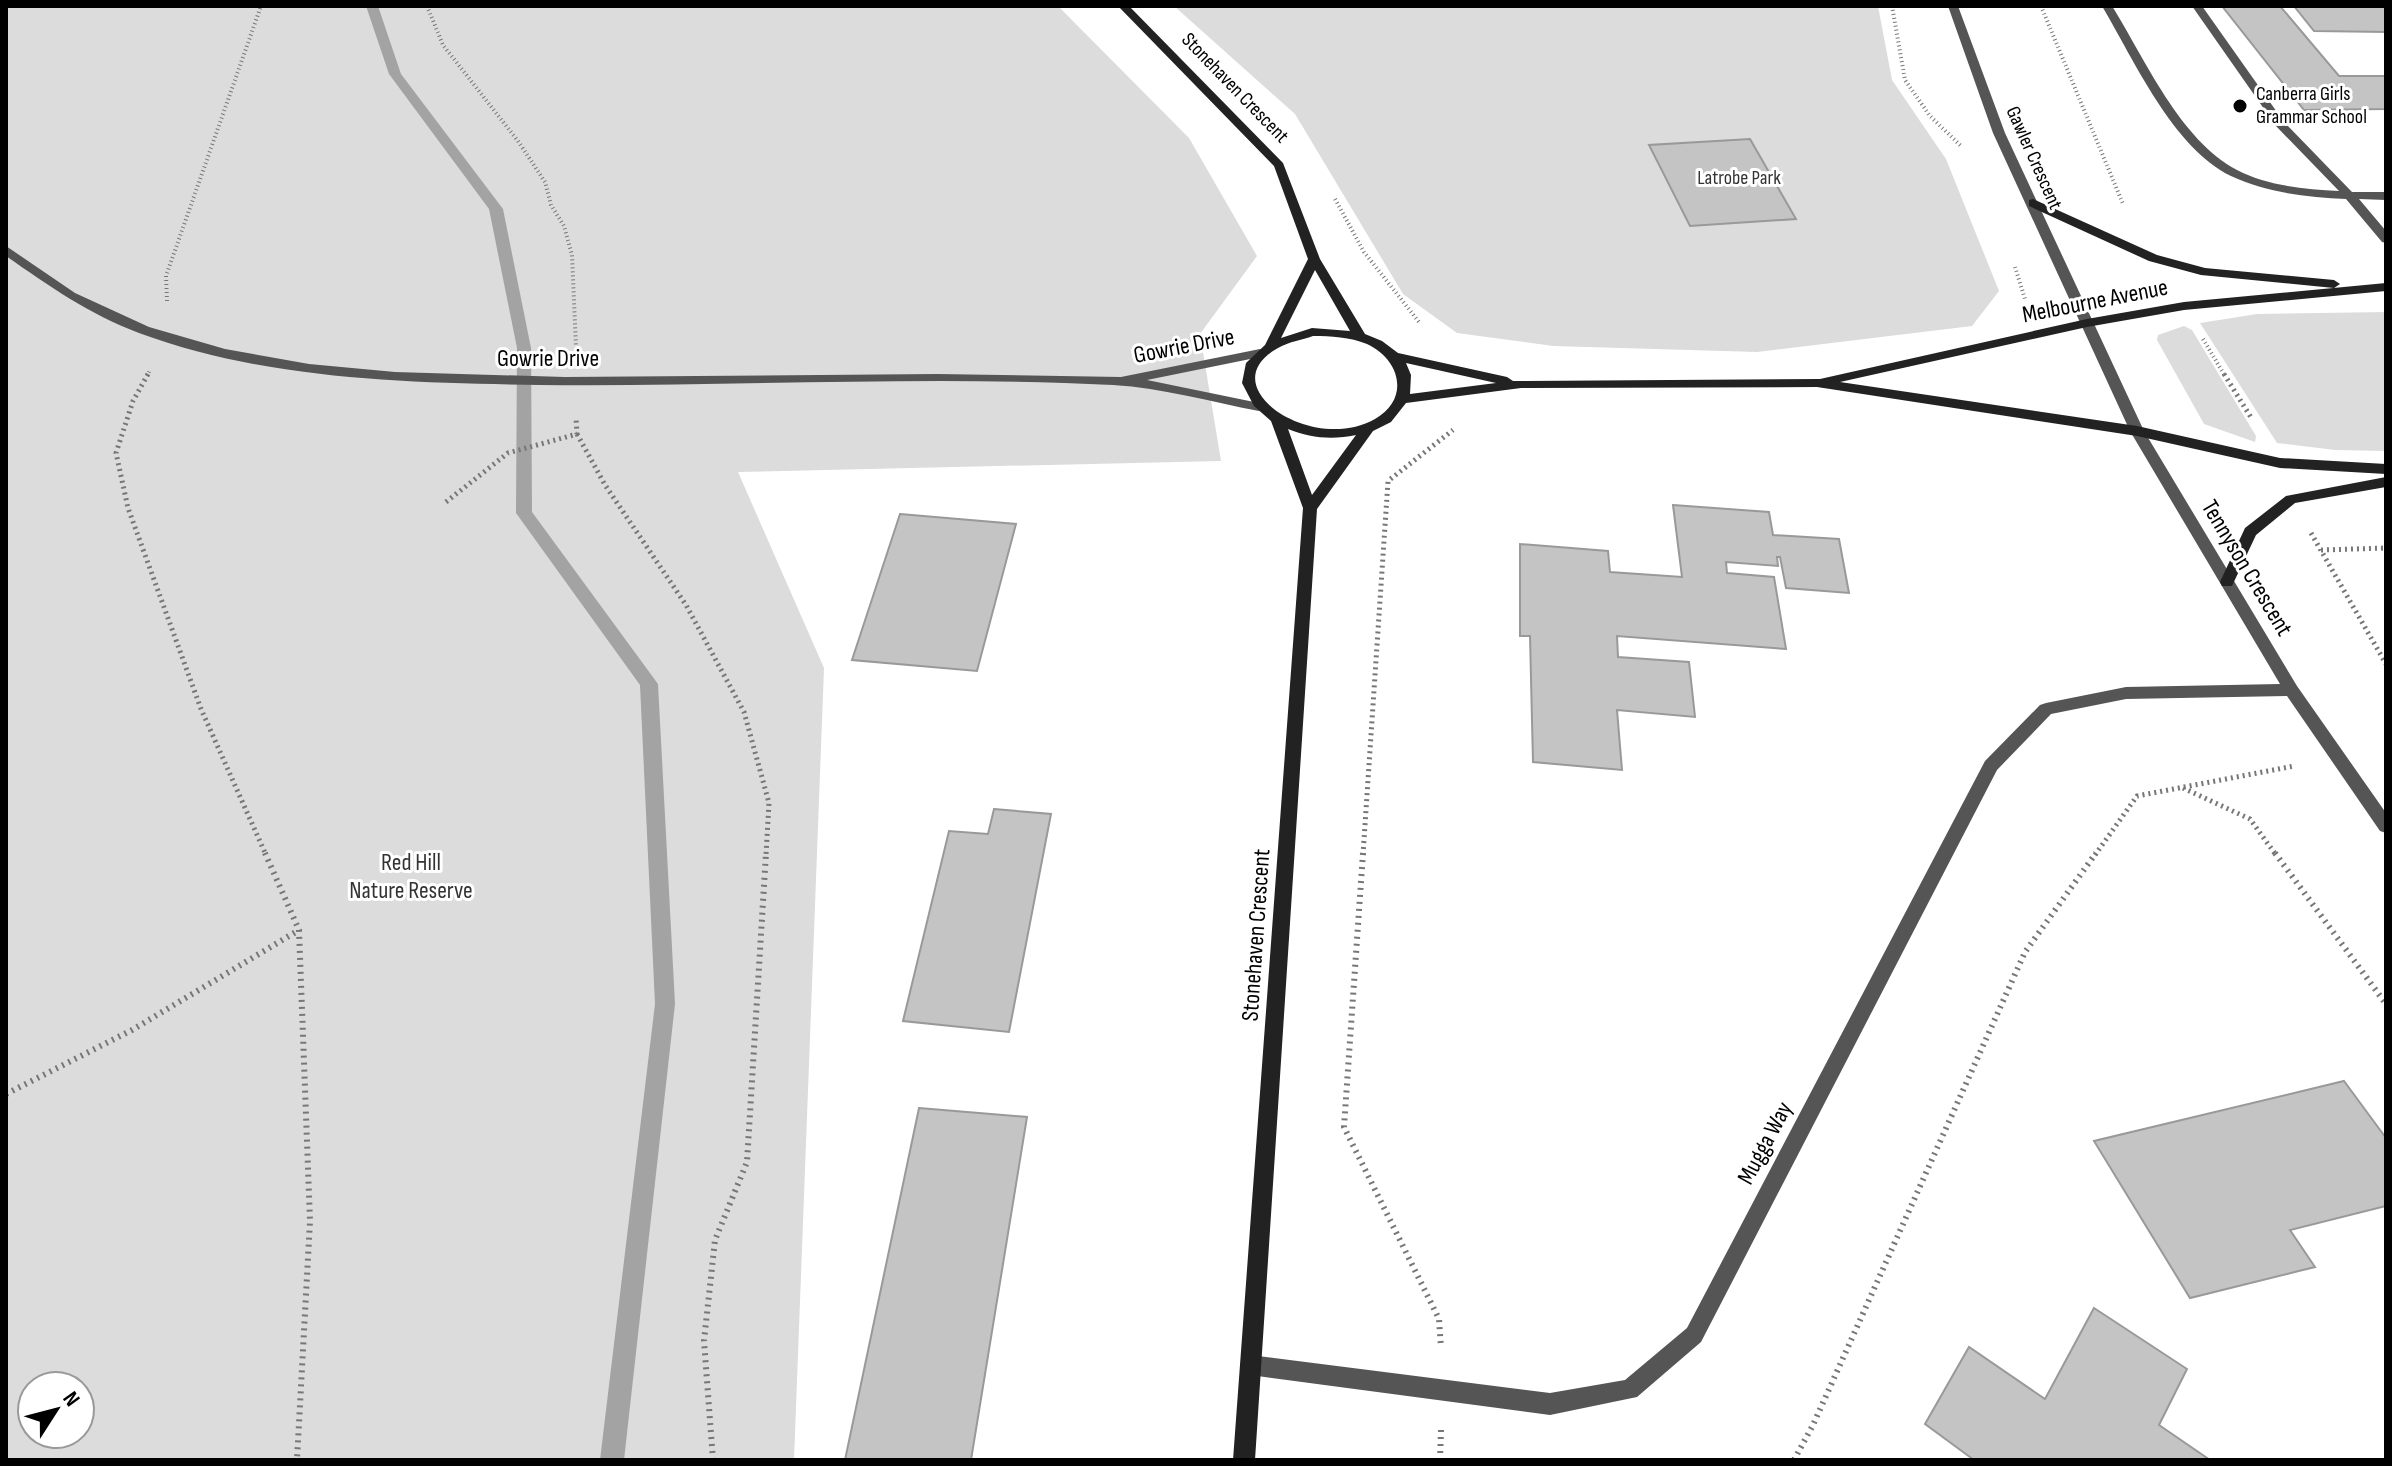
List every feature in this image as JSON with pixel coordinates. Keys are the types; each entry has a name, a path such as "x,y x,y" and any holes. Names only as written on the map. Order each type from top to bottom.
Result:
{"main road":[{"name":"Stonehaven Crescent","path":"1123,6 1279,165 1314,259 1360,337"},
{"path":"2033,203 2128,248 2205,272 2371,288"},
{"path":"1266,349 1312,332 1360,337 1379,345 1395,357 1404,371 1407,385 1404,399 1384,421 1367,429 1322,434 1278,421 1259,407 1250,393 1248,377 1314,259"},
{"name":"Melbourne Avenue","path":"1817,383 2087,323 2184,306 2386,287"},
{"name":"Melbourne Avenue","path":"1395,357 1521,384"},
{"name":"Melbourne Avenue","path":"1404,399 1521,384 1817,383 2137,431 2280,463 2386,469"},
{"name":"Stonehaven Crescent","path":"1250,1365 1310,508 1278,421"},
{"path":"1310,508 1367,429"},
{"path":"2227,582 2250,532 2291,499 2386,482"},
{"path":"1244,1460 1250,1365"}],"street":[{"name":"Gawler Crescent","path":"1953,6 1999,133 2087,323"},
{"path":"2107,6 2186,131 2215,161 2272,188 2350,196 2386,196"},
{"path":"2197,6 2280,124 2350,196 2386,239"},
{"name":"Gowrie Drive","path":"6,250 43,279 83,304 168,337 218,352 293,365 441,380 1117,381 1259,407"},
{"name":"Tennyson Crescent","path":"2087,323 2137,431 2291,690 2386,826"},
{"name":"Gowrie Drive","path":"1117,381 1266,349"},
{"name":"Mugga Way","path":"1250,1365 1550,1404 1630,1390 1694,1335 1991,766 2046,709 2126,693 2291,690"}],"path":[{"path":"261,6 166,276 168,337 133,401 116,453 128,508 201,709 299,930 310,1221 297,1460"},
{"path":"427,6 428,19 439,38 545,182 550,204 564,226 573,273 576,381"},
{"path":"1892,6 1905,80 1930,116 1964,149"},
{"path":"2041,6 2119,195"},
{"path":"2012,257 2026,301 2016,309"},
{"path":"2184,306 2221,372 2280,463"},
{"path":"576,405 577,434 605,485 686,605 744,712 769,803 747,1162 715,1240 704,1341 713,1460"},
{"path":"1440,1460 1443,1390 1439,1319 1344,1127 1388,481 1454,429"},
{"path":"446,502 508,453 577,434"},
{"path":"2291,499 2386,664"},
{"path":"2321,550 2386,548"},
{"path":"1794,1460 1813,1425 2025,952 2137,796 2340,757"},
{"path":"2183,788 2250,819 2386,1004"},
{"path":"6,1094 132,1030 299,930"}],"green space":[{"name":"Red Hill Nature Reserve","path":"6,6 1058,6 1189,138 1257,256 1200,334 1221,461 738,472 824,668 794,1460 6,1460"},
{"name":"Latrobe Park","path":"1174,6 1878,6 1892,80 1946,159 1999,291 1972,326 1757,352 1553,346 1457,333 1403,294 1295,114"},
{"path":"2386,312 2386,451 2335,450 2277,443 2200,323 2257,314"},
{"path":"2184,326 2192,330 2256,436 2255,442 2204,424 2157,340 2158,335"}],"building":[{"path":"2222,6 2280,6 2339,76 2386,76 2386,109 2304,110"},
{"path":"2294,6 2386,6 2386,32 2314,31"},
{"path":"1750,139 1796,219 1690,226 1649,145"},
{"path":"1673,505 1769,512 1773,535 1839,539 1849,593 1786,588 1780,557 1777,557 1778,566 1726,562 1727,573 1774,577 1786,649 1617,636 1618,657 1689,662 1695,717 1617,710 1622,770 1533,762 1530,636 1520,636 1520,544 1608,551 1610,572 1682,577"},
{"path":"900,514 1016,524 977,671 852,660"},
{"path":"994,809 1051,814 1009,1032 903,1021 949,831 988,834"},
{"path":"2344,1081 2386,1138 2386,1206 2290,1230 2315,1267 2190,1298 2094,1141"},
{"path":"919,1108 1027,1117 971,1460 845,1460"},
{"path":"2094,1308 2187,1369 2159,1425 2210,1460 1974,1460 1925,1424 1969,1347 2045,1399"}],"waterway":[{"path":"372,6 395,74 496,209 524,348 524,513 649,684 665,1004 612,1460"}],"place":[{"name":"Canberra Girls Grammar School","path":"2240,106"}]}
